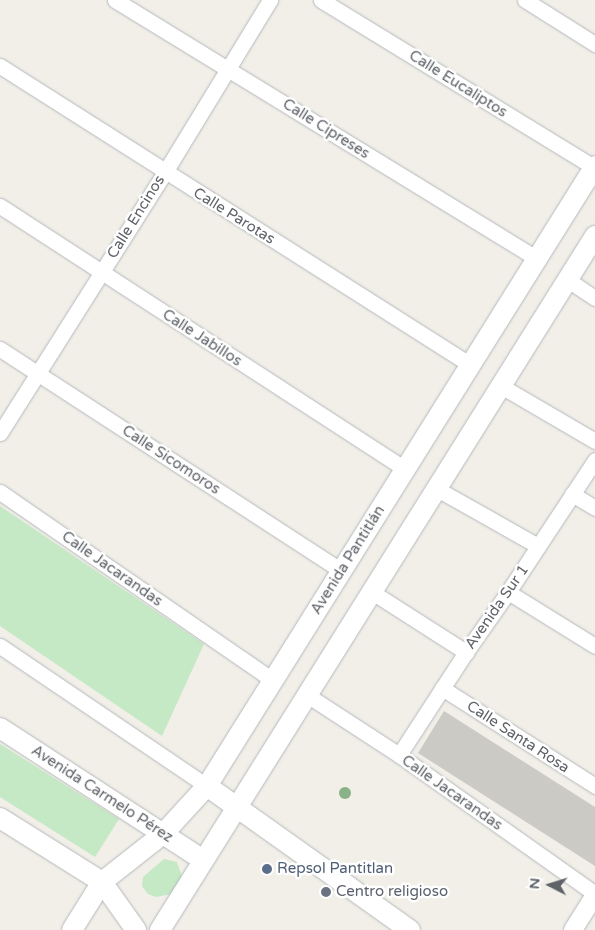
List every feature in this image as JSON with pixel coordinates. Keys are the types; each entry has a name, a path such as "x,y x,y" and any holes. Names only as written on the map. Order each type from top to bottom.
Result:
{"main road":[{"name":"Avenida Pantitlán","path":"72,930 102,882 163,834 207,786 469,364 595,167"},
{"path":"160,930 595,236"},
{"name":"Avenida Carmelo Pérez","path":"0,728 203,860"},
{"path":"207,786 410,930"},
{"path":"0,818 102,882 136,930"}],"street":[{"name":"Calle Cipreses","path":"115,0 537,259"},
{"name":"Calle Encinos","path":"0,433 165,172 270,0"},
{"name":"Calle Eucaliptos","path":"322,0 595,167"},
{"path":"525,0 595,44"},
{"name":"Calle Parotas","path":"0,66 469,364"},
{"name":"Calle Jabillos","path":"0,206 405,469"},
{"path":"568,280 595,298"},
{"name":"Calle Sicomoros","path":"0,349 342,571"},
{"path":"501,386 595,441"},
{"name":"Avenida Sur 1","path":"399,755 595,460"},
{"path":"437,489 538,546"},
{"name":"Calle Jacarandas","path":"0,492 273,680"},
{"path":"572,494 595,508"},
{"path":"372,592 466,652"},
{"path":"508,592 595,646"},
{"path":"0,646 207,786"},
{"name":"Calle Santa Rosa","path":"442,688 595,786"},
{"name":"Calle Jacarandas","path":"307,695 399,755 595,894"},
{"path":"573,930 595,894"}],"green space":[{"path":"0,506 204,644 162,736 0,626"},
{"path":"0,744 119,819 95,857 0,797"},
{"path":"164,859 177,862 182,877 171,894 156,897 148,894 142,886 143,877"}],"building":[{"path":"444,711 595,807 595,866 418,753"}],"place":[{"name":"Repsol Pantitlan","path":"267,869"},
{"name":"Centro religioso","path":"326,892"}]}
